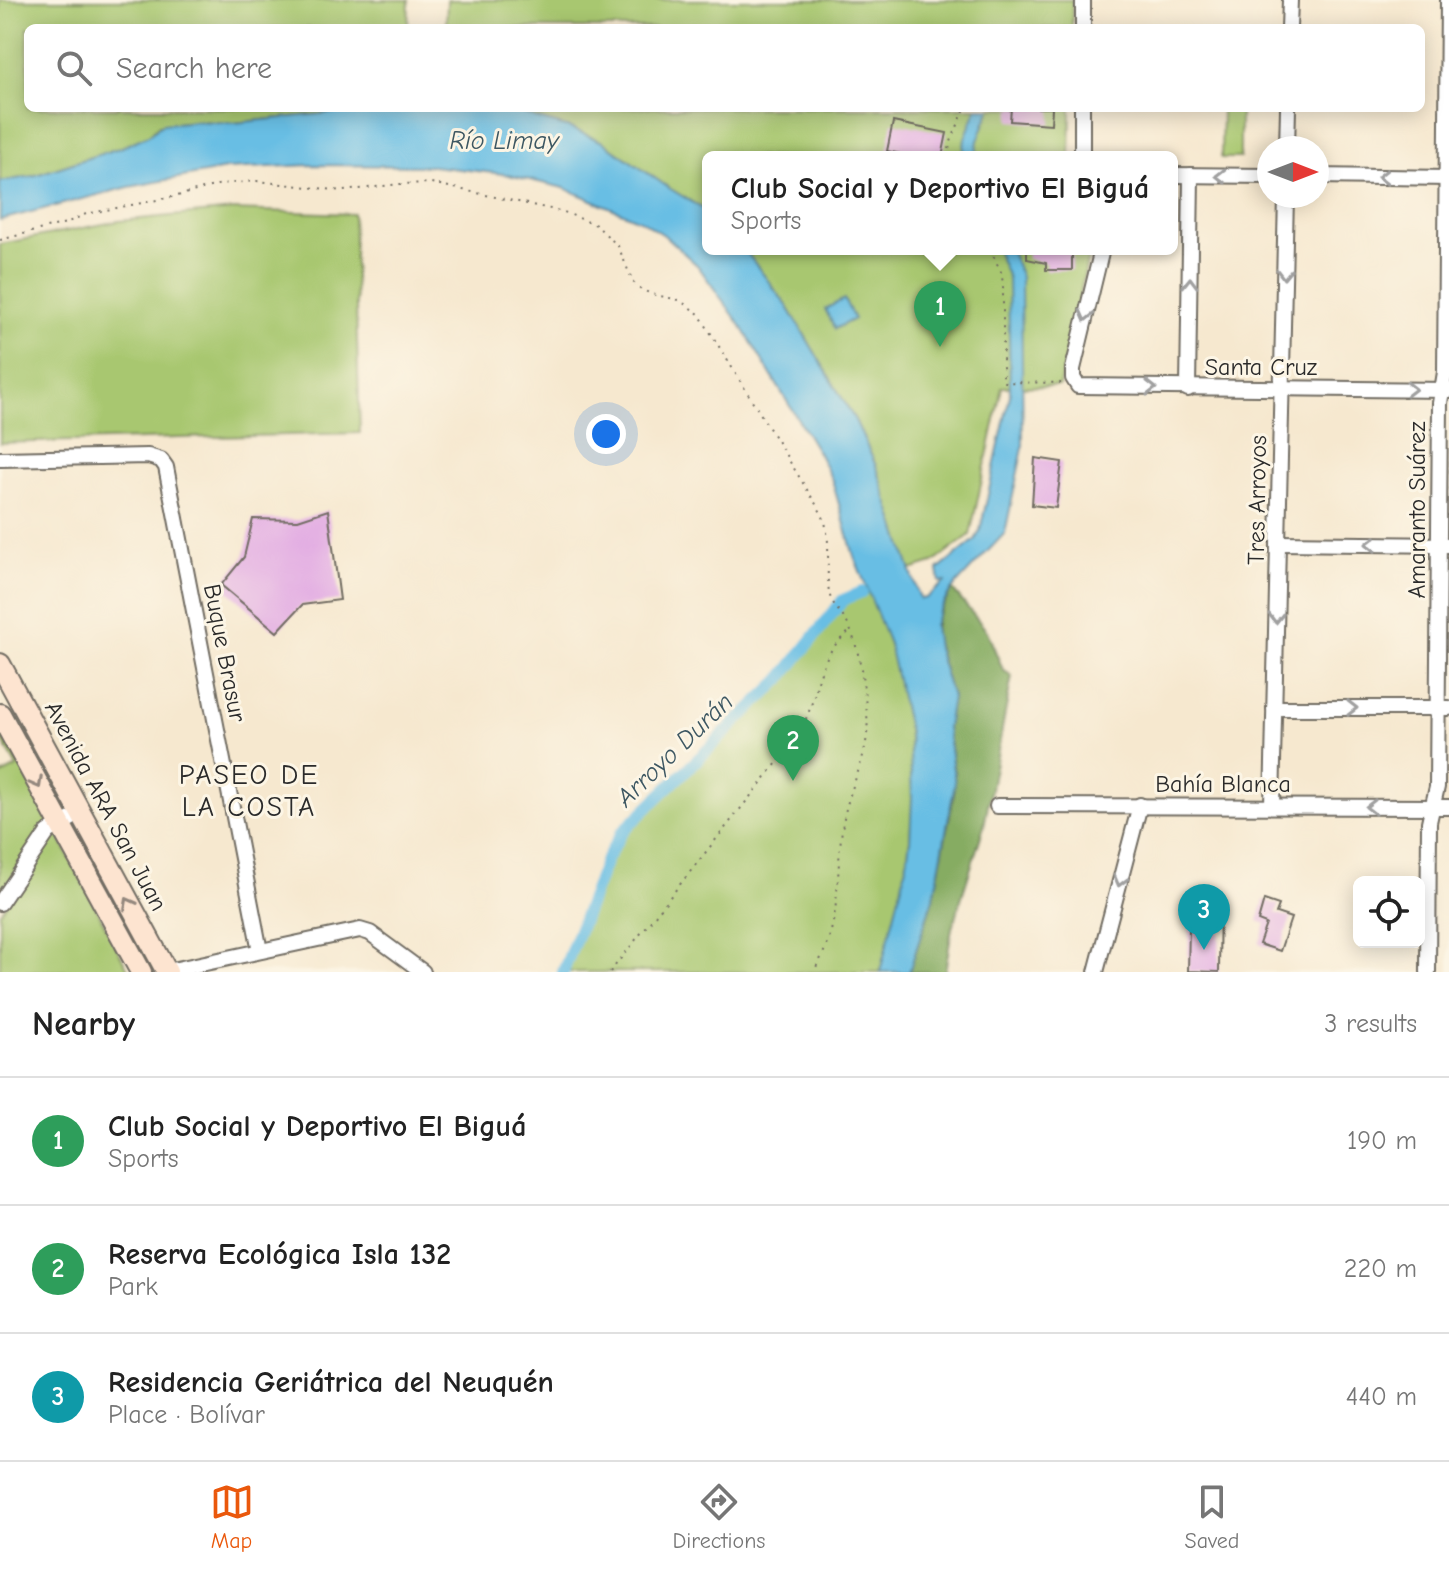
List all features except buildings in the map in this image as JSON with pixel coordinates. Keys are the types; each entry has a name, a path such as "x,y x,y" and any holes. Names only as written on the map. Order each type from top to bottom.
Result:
{"main road":[{"name":"Avenida ARA San Juan","path":"0,664 165,972"},
{"name":"Avenida ARA San Juan","path":"0,714 141,972"}],"street":[{"path":"1083,0 1083,24"},
{"path":"1289,24 1290,0"},
{"name":"Amaranto Suárez","path":"1428,972 1429,826 1437,787 1443,708 1444,544 1440,403 1446,390 1448,0"},
{"path":"1082,112 1082,151"},
{"path":"1287,136 1288,112"},
{"path":"1178,175 1257,176"},
{"path":"1188,389 1191,175"},
{"path":"1329,176 1448,178"},
{"name":"Tres Arroyos","path":"1272,806 1286,208"},
{"path":"1074,384 1073,369 1101,255"},
{"name":"Santa Cruz","path":"1074,384 1082,388 1446,390"},
{"name":"Buque Brasur","path":"0,459 148,456 161,460 168,471 260,951"},
{"path":"1278,543 1444,544"},
{"path":"1274,708 1443,708"},
{"path":"1096,972 1140,805"},
{"name":"Bahía Blanca","path":"997,806 1449,807"},
{"path":"0,903 45,836 81,813"},
{"path":"165,972 360,930 368,931 423,972"}],"path":[{"path":"949,151 963,112"},
{"path":"0,240 99,211 169,198 221,184 257,181 343,191 431,183 579,217 596,225 618,246 633,282 641,289 691,306 717,339 822,514 830,542 831,599 851,631 867,710 867,744 845,813 833,928 813,972"},
{"path":"992,255 1002,278 1003,382 1074,384"},
{"path":"610,972 792,743 807,715 819,670 827,654 838,640 851,631"}],"green space":[{"path":"0,0 409,0 408,24 24,24 24,112 339,112 233,123 197,121 159,125 149,135 122,147 33,176 0,182"},
{"path":"447,0 1072,0 1072,24 446,24"},
{"path":"521,112 1071,112 1070,151 702,151 702,208 603,142"},
{"path":"1222,112 1240,112 1240,158 1221,158"},
{"path":"233,210 353,214 360,433 0,443 0,244 119,221"},
{"path":"749,255 1089,255 1059,386 1002,387 970,535 933,563 910,570 877,468 855,420 788,307"},
{"path":"952,589 987,631 1003,670 1012,676 984,826 952,928 945,972 909,972 935,892 954,794 947,728 952,697 934,636 937,617"},
{"path":"869,592 899,681 906,713 912,776 910,839 905,873 880,972 563,972 606,860 622,832 781,679 843,601"},
{"path":"0,726 51,818 0,895 0,776 17,767 0,740"},
{"path":"58,835 127,971 0,972 0,913 52,838"}],"water":[{"name":"Río Limay","path":"339,112 521,112 603,142 702,208 702,255 749,255 788,307 855,420 877,468 920,599 926,598 945,582 940,582 938,570 975,540 980,531 1010,395 1008,278 998,255 1012,255 1021,277 1023,448 1005,533 952,589 934,625 937,648 952,697 947,728 955,783 935,892 909,972 880,972 906,868 912,798 909,733 889,644 854,556 832,480 819,454 742,327 698,266 664,235 642,221 564,188 504,174 432,166 311,165 226,169 129,187 0,220 0,182 33,176 122,147 149,135 162,124 197,121 233,123"},
{"path":"975,112 989,112 977,151 964,151 965,138"},
{"path":"844,299 854,319 835,329 825,309"}],"waterway":[{"name":"Arroyo Durán","path":"563,972 606,860 622,832 781,679 843,600 862,592"}],"place":[{"name":"Club Social y Deportivo El Biguá","path":"940,347"},
{"name":"Reserva Ecológica Isla 132","path":"793,781"},
{"name":"Residencia Geriátrica del Neuquén","path":"1204,950"}],"district":[{"name":"PASEO DE LA COSTA","path":"249,791"}]}
